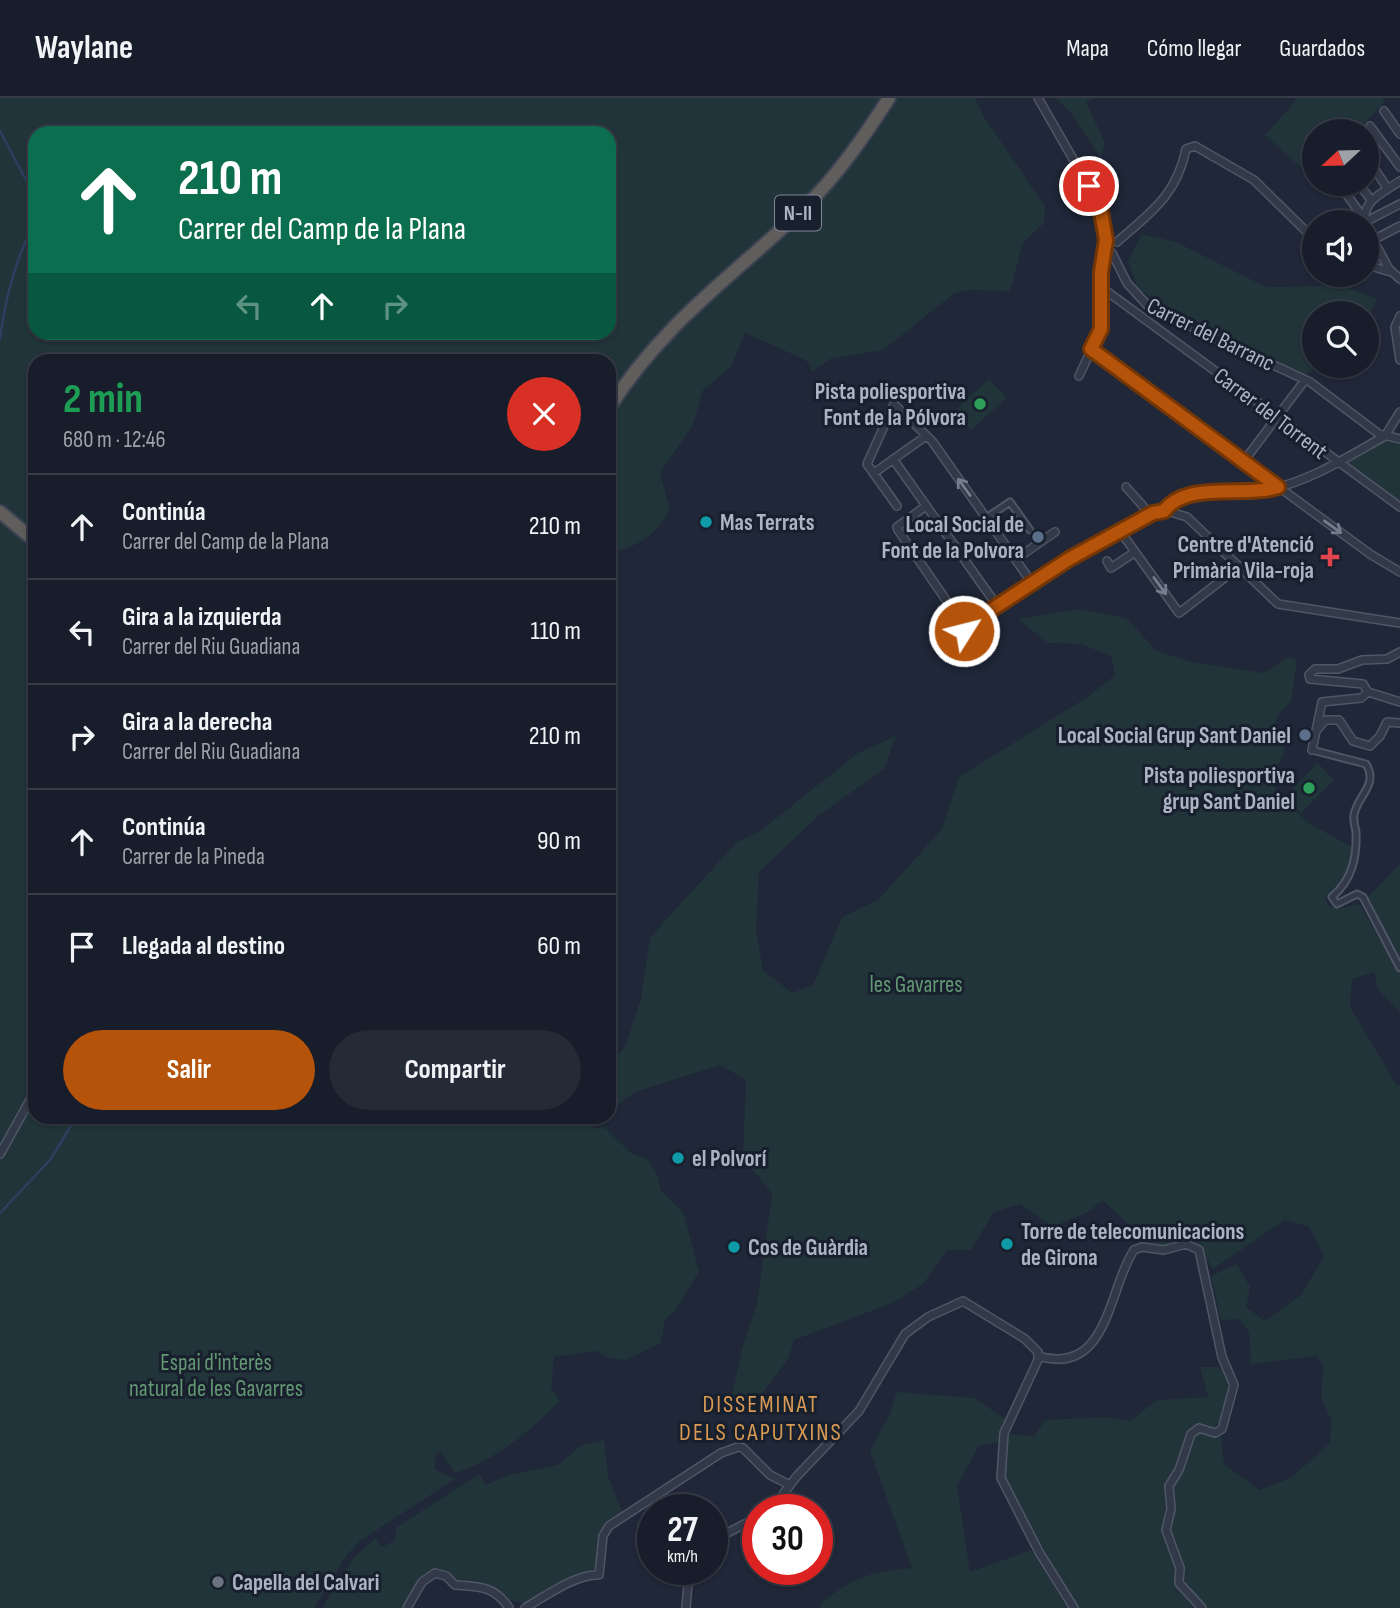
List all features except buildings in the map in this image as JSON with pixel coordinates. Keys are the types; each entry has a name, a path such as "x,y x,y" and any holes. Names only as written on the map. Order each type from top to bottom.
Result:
{"highway":[{"name":"N-II","path":"616,398 641,362 676,322 823,188 889,98"},
{"path":"0,512 28,535"}],"street":[{"path":"1038,98 1100,206 1109,252 1101,287 1101,329 1079,376"},
{"path":"1384,111 1400,134"},
{"path":"1379,138 1400,167"},
{"path":"1117,242 1148,216 1172,189 1180,175 1186,149 1195,146 1254,180 1302,227"},
{"path":"1379,176 1388,189"},
{"path":"1368,210 1371,200 1400,181"},
{"path":"1368,196 1371,200"},
{"path":"1379,214 1400,204"},
{"path":"1379,237 1400,226"},
{"path":"1106,240 1113,239 1117,242"},
{"path":"1109,252 1117,249 1117,242"},
{"path":"1379,251 1391,272"},
{"name":"Carrer del Barranc","path":"1109,252 1131,290 1154,310 1305,380 1385,436 1400,439"},
{"path":"1379,268 1391,272 1400,279"},
{"name":"Carrer del Torrent","path":"1101,287 1400,507"},
{"path":"1400,316 1395,327 1400,360"},
{"path":"1091,349 1278,487 1400,572"},
{"path":"1244,461 1305,380"},
{"path":"897,506 867,464 894,404 926,436 1032,583"},
{"path":"1164,511 1169,505 1202,493 1257,492 1278,487 1340,463 1385,436 1400,412"},
{"path":"874,473 926,436"},
{"path":"893,459 998,607"},
{"path":"1126,487 1150,514"},
{"path":"986,518 1010,502 1030,530"},
{"path":"926,506 897,527 898,530 948,603 987,614"},
{"path":"965,627 1032,583 1120,531 1150,514 1164,511 1186,517 1278,604 1400,623"},
{"path":"1120,531 1179,613 1240,566"},
{"path":"1016,559 1055,532"},
{"path":"1107,561 1111,568 1135,552"},
{"path":"1400,652 1387,659 1362,660 1338,669 1315,669 1309,675 1310,679 1318,682 1363,684 1368,692 1400,702"},
{"path":"1368,692 1361,698 1322,702 1312,750 1366,764 1370,769 1369,788 1354,813 1352,871 1347,883 1332,897 1337,904 1357,894 1363,897 1400,968"},
{"path":"1317,730 1325,720 1339,720 1353,741 1370,746 1380,736 1387,722 1400,723"},
{"path":"0,1154 28,1104"},
{"path":"1038,1356 1073,1355 1095,1340 1134,1250 1142,1247 1164,1250 1186,1244 1199,1250 1222,1357 1234,1385 1222,1429 1215,1433 1199,1428 1191,1434 1179,1470 1169,1486 1171,1509 1166,1530 1180,1568 1179,1583 1202,1608"},
{"path":"783,1494 859,1410 903,1336 928,1317 963,1301 1025,1339 1038,1356"},
{"path":"1038,1356 1003,1433 1001,1478 1005,1493 1074,1608"},
{"path":"525,1608 561,1587 590,1575 599,1575 603,1536 609,1526 721,1453 737,1447 743,1448 770,1475 790,1485"},
{"path":"407,1608 422,1582 430,1574 440,1573 455,1585 474,1584 492,1591 509,1608"},
{"path":"686,1608 688,1585"}],"green space":[{"name":"Espai d'interès natural de les Gavarres","path":"0,98 975,98 984,117 1045,206 1044,223 1023,243 1010,291 970,290 955,293 883,350 830,359 812,372 809,363 803,359 745,333 731,367 703,390 693,425 660,473 670,509 665,518 646,538 616,551 616,354 28,354 28,1124 592,1124 595,1128 604,1127 631,1153 647,1159 657,1174 661,1191 684,1214 699,1272 675,1311 665,1320 661,1343 626,1360 608,1358 596,1351 554,1357 551,1388 560,1401 524,1434 484,1461 455,1473 441,1452 436,1453 435,1469 455,1479 360,1541 346,1556 314,1608 0,1608"},
{"path":"1055,98 1094,98 1086,102 1105,143 1101,158 1071,113"},
{"path":"1298,98 1383,98 1384,102 1369,119 1302,119 1302,168 1265,135"},
{"path":"1142,234 1176,242 1266,287 1346,287 1377,299 1302,301 1302,373 1177,313 1138,289 1128,261"},
{"name":"Pista poliesportiva Font de la Pólvora","path":"989,379 1007,398 971,430 954,411"},
{"path":"1385,439 1400,443 1400,506 1342,463"},
{"name":"les Gavarres","path":"1079,609 1126,618 1157,651 1192,662 1264,673 1288,657 1297,660 1291,701 1277,717 1275,724 1285,751 1270,783 1284,797 1318,763 1334,780 1301,813 1285,798 1307,822 1352,847 1344,876 1325,898 1329,906 1338,909 1359,904 1400,972 1400,1012 1378,989 1374,972 1352,979 1350,1007 1397,1086 1400,1085 1400,1608 1204,1608 1186,1583 1169,1529 1171,1488 1181,1475 1192,1437 1201,1431 1221,1435 1224,1464 1260,1490 1292,1477 1330,1443 1331,1420 1321,1397 1323,1366 1317,1356 1251,1364 1249,1332 1239,1319 1221,1320 1211,1276 1237,1264 1250,1287 1246,1307 1265,1321 1301,1295 1324,1256 1309,1227 1285,1220 1213,1269 1198,1245 1190,1240 1162,1247 1147,1241 1102,1200 1090,1211 1053,1227 1020,1204 994,1212 971,1250 947,1250 924,1283 895,1302 794,1340 789,1358 757,1400 730,1405 742,1349 757,1304 772,1194 743,1158 746,1080 720,1065 635,1092 616,1106 616,1057 625,1047 641,998 650,938 737,842 760,831 858,753 896,736 884,769 818,816 759,872 756,930 763,970 792,993 813,985 842,917 878,900 942,829 959,777 1089,696 1115,675 1111,656 1081,644 1048,643 1018,619"},
{"path":"1400,864 1400,964 1371,909 1372,902 1367,898"},
{"path":"1200,1367 1218,1367 1224,1373 1229,1385 1227,1399 1214,1428 1192,1426 1176,1470 1166,1486 1163,1532 1177,1572 1174,1580 1198,1608 1079,1608 1007,1488 1004,1454 1008,1434 1034,1436 1045,1420 1107,1417 1130,1421 1157,1400 1208,1397"},
{"path":"897,1392 975,1398 1005,1419 998,1442 979,1446 957,1486 970,1572 1031,1550 1068,1608 820,1608 832,1595 863,1577 912,1568 870,1451 889,1416"},
{"path":"604,1440 608,1476 622,1512 610,1522 596,1568 590,1572 528,1604 509,1600 477,1582 458,1584 446,1573 436,1570 422,1578 405,1608 322,1608 355,1556 376,1538 382,1547 394,1541 397,1527 479,1474 486,1485 508,1475 558,1465 582,1445"}],"waterway":[{"path":"0,131 28,184"},
{"path":"0,339 12,279 28,236"},
{"path":"0,1213 50,1160 72,1124"}],"place":[{"name":"Pista poliesportiva Font de la Pólvora","path":"980,404"},
{"name":"Mas Terrats","path":"706,522"},
{"name":"Local Social de Font de la Polvora","path":"1038,537"},
{"name":"Centre d'Atenció Primària Vila-roja","path":"1330,557"},
{"name":"Local Social Grup Sant Daniel","path":"1305,735"},
{"name":"Pista poliesportiva grup Sant Daniel","path":"1309,788"},
{"name":"el Polvorí","path":"678,1158"},
{"name":"Torre de telecomunicacions de Girona","path":"1007,1244"},
{"name":"Cos de Guàrdia","path":"734,1247"},
{"name":"Capella del Calvari","path":"218,1582"}],"district":[{"name":"DISSEMINAT DELS CAPUTXINS","path":"761,1418"}],"route":[{"path":"964,631 965,627 972,625 1069,559 1153,513 1164,511 1169,505 1202,493 1257,492 1278,487 1091,349 1101,329 1101,272 1105,251 1103,244 1106,240 1100,206 1089,186"}]}
